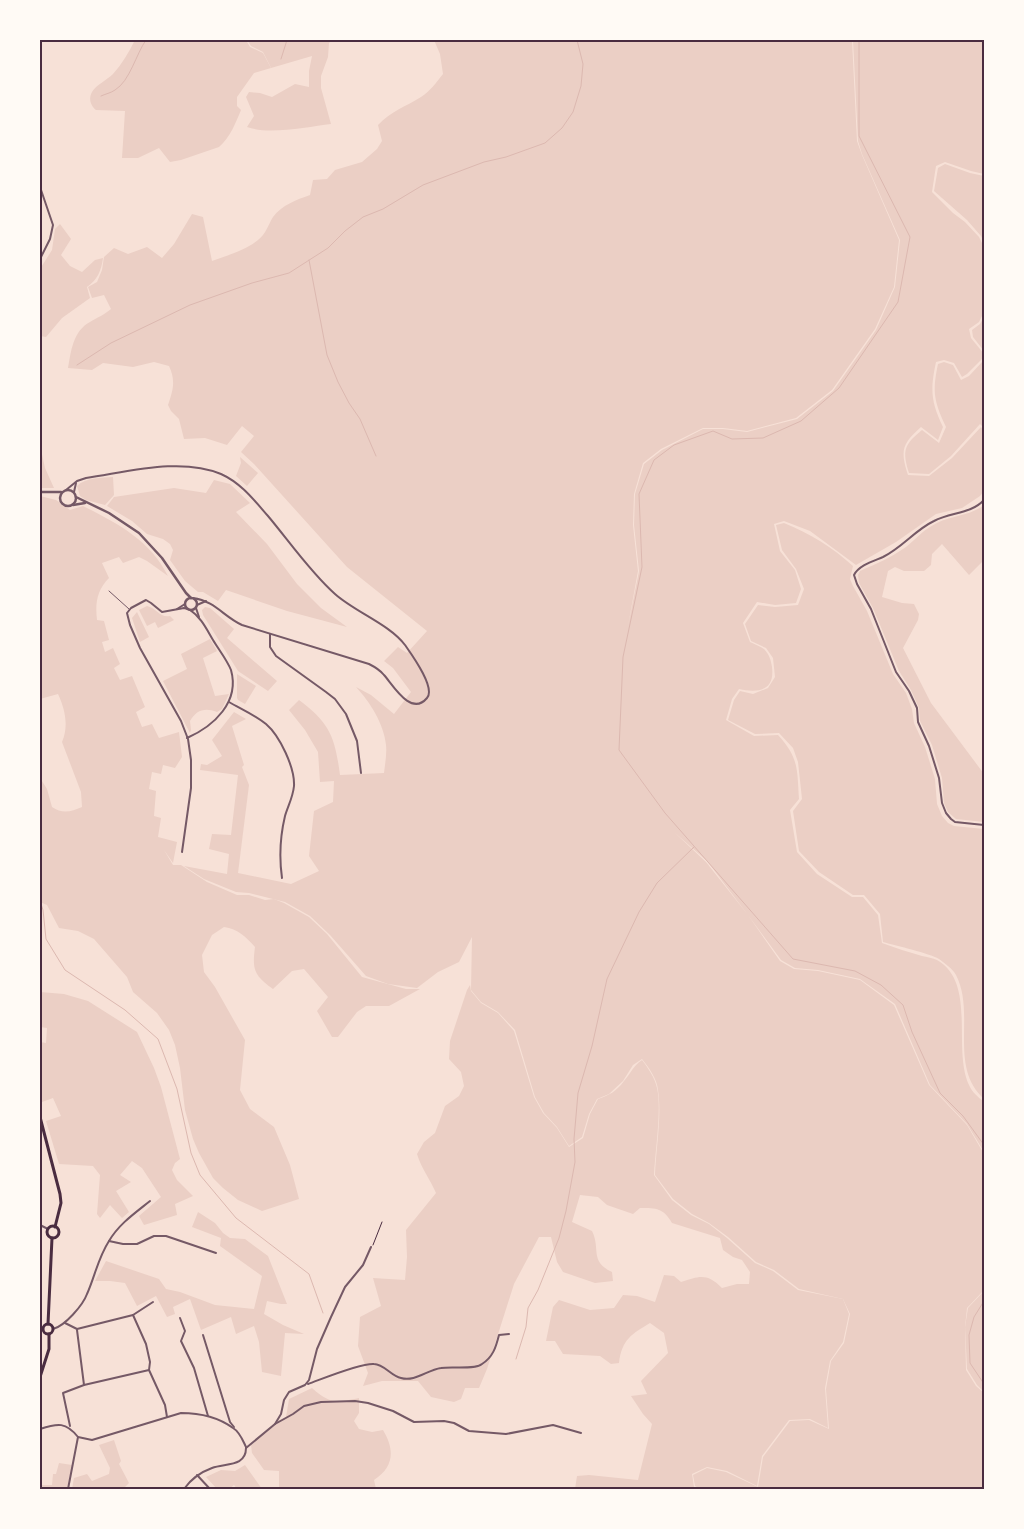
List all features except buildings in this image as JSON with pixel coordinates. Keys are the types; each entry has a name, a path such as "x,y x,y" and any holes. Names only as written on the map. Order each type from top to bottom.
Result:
{"main road":[{"path":"40,1117 61,1204 55,1227 58,1229 58,1235 52,1238"},
{"path":"52,1238 47,1235 48,1229 51,1226 55,1227"},
{"path":"48,1324 52,1238"},
{"path":"48,1324 42,1328 45,1333 49,1334"},
{"path":"40,1377 49,1349 49,1334 53,1329 48,1324"}],"street":[{"path":"40,187 53,225 50,239 40,259"},
{"path":"60,502 60,496 77,481 95,476 175,466 208,470 230,478 251,496 334,593 400,640 427,680 430,690 427,699 414,703 406,700 383,674 369,664 236,623 208,602 192,598"},
{"path":"77,481 74,492 76,497 110,513 139,534 162,558 181,587 197,601 200,619 230,669 233,684 229,702 216,719 198,733 187,738"},
{"path":"40,492 74,492"},
{"path":"50,493 64,506 86,503"},
{"path":"73,505 76,497"},
{"path":"984,500 973,509 948,515 926,525 904,544 858,568 854,578 871,609 896,672 909,691 917,708 918,722 929,746 939,778 942,803 946,813 950,820 955,822 984,825"},
{"path":"181,587 189,610 200,619"},
{"path":"175,610 192,598"},
{"path":"182,852 191,788 187,738 181,721 145,659 127,618 129,609 146,600 162,612 189,610 203,601 208,602"},
{"path":"270,634 270,647 276,656 326,692 346,714 357,741 361,772"},
{"path":"229,702 270,728 284,751 293,774 294,788 281,838 280,860 282,878"},
{"path":"53,1329 65,1323 87,1296 96,1267 109,1241 124,1221 150,1201"},
{"path":"40,1225 48,1229"},
{"path":"109,1241 137,1244 154,1236 166,1236 216,1253"},
{"path":"306,1385 331,1317 345,1287 363,1265 372,1247"},
{"path":"65,1323 77,1329 133,1315 153,1302"},
{"path":"133,1315 146,1344 150,1362 149,1370 156,1389 165,1405 167,1417"},
{"path":"180,1318 185,1331 182,1341 194,1368 208,1416"},
{"path":"77,1329 84,1385"},
{"path":"275,1424 289,1392 306,1385 348,1370 374,1364 399,1378 408,1379 439,1368 480,1366 488,1360 496,1349 499,1335 509,1334"},
{"path":"184,1489 197,1475 211,1468 238,1462 245,1455 246,1448 230,1422 203,1335"},
{"path":"149,1370 84,1385 64,1393 70,1428 78,1437 92,1440 181,1413 195,1413 208,1416 234,1428"},
{"path":"246,1448 275,1424 304,1406 321,1402 354,1401 368,1403 393,1411 414,1422 444,1421 454,1423 468,1431 506,1434 553,1426 581,1433"},
{"path":"40,1429 55,1424 70,1428"},
{"path":"68,1489 78,1437"},
{"path":"197,1475 210,1489"}],"lane":[{"path":"109,591 129,609"}],"path":[{"path":"372,1247 382,1222"}],"shaded area":[{"path":"135,40 246,40 250,47 263,53 271,68 254,73 237,97 237,106 241,110 235,125 219,147 170,162 159,148 138,158 122,158 125,111 96,110 91,104 90,97 94,89 116,70"},
{"path":"247,40 332,40 329,43 328,57 321,76 321,88 331,124 277,130 247,127 254,116 246,97 249,92 272,97 295,84 309,87 309,71 312,56 271,68 263,52 251,46"},
{"path":"434,40 852,40 857,141 899,240 894,287 875,329 832,390 796,418 747,431 703,428 661,449 643,463 634,494 633,525 638,571 628,626 639,571 634,525 635,494 644,464 662,450 703,429 747,432 797,419 833,391 876,330 895,287 900,240 858,141 853,40 984,40 984,174 945,162 936,166 932,192 965,222 979,237 984,247 984,312 979,322 969,329 971,338 984,354 984,357 962,377 954,363 944,360 936,362 932,388 934,403 943,427 938,440 921,427 906,443 904,459 908,475 929,476 952,458 981,427 984,431 984,491 980,496 962,508 936,514 896,542 856,565 810,531 784,521 774,524 780,551 795,570 801,589 796,603 775,605 757,602 743,623 750,642 764,649 768,655 772,664 771,681 768,686 759,690 739,689 732,699 726,720 754,736 778,735 790,750 796,764 798,780 799,799 790,810 797,852 817,874 852,897 863,897 878,915 882,943 937,960 949,970 956,984 962,1017 964,1070 970,1088 984,1102 984,1152 967,1124 930,1085 895,1004 860,979 818,970 795,968 781,960 748,915 780,961 794,969 818,971 860,980 894,1005 929,1085 967,1125 984,1154 984,1290 967,1308 965,1327 966,1370 976,1386 984,1393 984,1489 700,1489 695,1486 693,1475 707,1468 726,1472 758,1487 763,1457 790,1421 809,1420 829,1429 826,1389 831,1361 844,1343 850,1314 843,1299 799,1289 774,1270 756,1262 728,1237 709,1223 692,1214 673,1199 655,1175 659,1121 658,1090 650,1070 642,1059 633,1065 623,1081 609,1094 597,1099 589,1114 582,1137 569,1146 557,1127 544,1113 535,1097 515,1030 498,1012 481,1002 471,990 472,937 459,962 438,972 417,988 388,984 366,976 330,935 310,916 285,902 249,893 236,892 204,879 184,866 227,874 229,854 209,849 212,834 231,835 238,775 200,770 201,764 207,765 222,756 212,740 234,712 246,719 232,726 244,765 242,767 249,785 238,873 291,884 319,871 309,856 314,811 333,802 334,781 320,782 318,752 305,730 289,710 299,700 318,716 333,741 340,775 384,773 386,759 385,737 371,706 356,687 371,695 394,714 411,692 393,668 384,661 398,647 407,653 427,631 347,567 241,452 254,436 242,426 227,445 205,438 184,439 179,419 168,405 173,386 169,366 154,362 133,367 103,363 92,370 68,368 76,336 84,326 111,309 104,295 92,298 88,287 97,282 102,270 104,257 114,248 128,254 147,247 162,258 174,244 192,214 203,217 212,261 253,244 261,238 273,217 281,209 310,195 313,180 327,179 335,170 362,162 377,149 382,141 378,125 433,87 443,74 440,54","holes":["674,832 707,861 748,915 706,862"]},
{"path":"945,164 984,176 984,242 967,220 934,191 938,168"},
{"path":"60,224 71,239 61,255 70,266 82,272 95,260 103,258 98,274 87,287 90,298 62,318 46,337 40,336 40,269 52,250 55,229"},
{"path":"984,317 984,351 973,337 972,330 980,324"},
{"path":"984,360 984,428 980,424 951,456 929,474 909,473 905,453 911,440 922,430 939,443 946,427 935,396 938,364 944,362 953,365 961,380 969,376"},
{"path":"40,445 45,468 54,488 40,488"},
{"path":"240,457 258,473 247,486 236,476 241,463"},
{"path":"113,477 114,495 105,505 86,500 80,496 77,486 81,483 94,478"},
{"path":"214,480 230,484 250,503 236,512 267,544 297,584 321,608 347,627 287,611 226,590 218,601 203,592 198,592 185,581 170,560 173,550 170,544 163,539 147,534 132,521 107,506 114,497 174,488 206,493"},
{"path":"40,496 56,500 70,510 83,506 120,526 152,552 168,576 139,557 123,563 119,557 102,563 109,578 99,592 96,608 97,620 104,621 109,640 102,642 105,652 113,648 120,664 114,668 120,680 132,676 145,707 136,712 142,727 152,724 159,738 179,732 182,757 175,768 163,765 161,774 152,772 149,789 156,791 154,816 161,818 158,837 177,842 173,863 164,850 173,865 181,865 207,882 237,895 249,895 265,900 274,899 284,903 309,917 327,934 362,977 406,989 420,989 389,1006 366,1006 357,1012 338,1037 332,1037 317,1011 328,997 304,969 292,971 273,989 258,976 254,967 255,947 245,937 238,932 224,927 212,935 202,955 204,972 215,987 245,1040 240,1090 250,1109 274,1127 290,1165 299,1199 262,1211 238,1200 213,1178 193,1139 185,1110 175,1045 169,1030 157,1013 133,992 127,977 94,939 78,931 59,928 47,905 40,902 40,778 47,789 52,807 59,811 67,812 82,807 81,792 62,742 66,724 58,694 40,699"},
{"path":"984,505 984,560 969,575 942,544 932,554 931,565 924,571 904,571 895,567 888,571 882,597 902,603 914,604 919,614 918,620 903,648 931,703 984,774 984,822 956,819 948,812 944,803 942,778 932,745 920,721 919,708 911,690 899,671 873,608 859,583 858,575 860,571 901,551 932,525 979,509"},
{"path":"784,523 821,542 853,566 850,579 867,611 893,674 906,693 912,709 914,723 925,747 935,779 937,804 942,816 948,823 954,826 984,829 984,1099 973,1086 967,1071 964,1006 955,973 939,959 883,942 880,914 864,895 853,895 819,872 799,851 793,811 802,799 798,762 793,748 779,733 755,734 728,720 734,700 740,691 753,694 768,688 775,677 773,658 766,648 751,641 745,624 758,605 775,607 798,605 804,589 796,569 782,550 776,525"},
{"path":"147,606 163,616 170,616 174,620 158,628 155,622 147,626 139,610"},
{"path":"205,607 210,608 234,629 227,638 277,681 268,691 238,671 203,615 202,610"},
{"path":"137,612 149,637 140,642 132,618"},
{"path":"210,639 217,651 203,658 215,696 229,694 222,709 217,712 201,710 195,714 190,721 190,733 163,681 187,669 181,654"},
{"path":"237,674 256,686 245,704 237,698"},
{"path":"470,985 471,991 481,1003 498,1013 514,1031 534,1097 543,1113 557,1128 569,1147 583,1138 590,1114 598,1099 609,1095 618,1088 634,1067 642,1060 655,1081 658,1097 659,1119 654,1175 672,1200 691,1215 709,1224 755,1263 773,1271 798,1290 843,1299 849,1314 843,1342 830,1361 825,1388 828,1428 810,1419 789,1420 762,1456 757,1486 727,1471 707,1467 692,1474 694,1487 698,1489 575,1489 577,1476 589,1475 638,1480 652,1424 631,1396 647,1394 641,1381 668,1353 664,1333 650,1323 625,1343 619,1363 611,1364 600,1356 563,1354 555,1341 546,1341 553,1307 559,1300 590,1310 614,1308 623,1295 637,1296 655,1302 664,1275 674,1276 681,1282 703,1277 712,1280 722,1288 737,1284 749,1284 750,1272 742,1260 733,1257 723,1250 720,1238 672,1223 666,1214 659,1210 640,1208 633,1214 607,1205 598,1197 580,1195 572,1222 592,1231 595,1237 598,1259 605,1268 612,1272 613,1281 595,1283 563,1272 557,1262 551,1237 539,1237 514,1284 487,1369 479,1388 465,1388 461,1399 454,1402 431,1397 418,1381 382,1381 363,1386 368,1373 358,1346 360,1317 381,1306 373,1278 405,1280 407,1257 406,1230 436,1193 417,1154 424,1142 435,1133 445,1106 459,1096 464,1086 461,1072 449,1059 450,1041"},
{"path":"40,992 64,994 88,1001 137,1032 161,1087 180,1159 175,1163 172,1170 177,1180 193,1196 175,1204 177,1215 144,1225 139,1216 161,1197 142,1168 132,1161 120,1175 131,1182 116,1191 129,1212 122,1218 110,1205 100,1218 97,1214 100,1175 93,1166 59,1164 46,1121 61,1116 53,1098 42,1102 40,1096 40,1042 46,1043 47,1028 40,1027"},
{"path":"198,1212 215,1223 230,1238 245,1239 268,1256 287,1304 267,1301 264,1314 304,1334 285,1333 281,1376 262,1372 259,1342 254,1326 236,1334 231,1317 201,1330 190,1299 173,1307 175,1314 167,1317 156,1296 137,1306 125,1283 95,1281 106,1261 159,1279 166,1289 215,1305 254,1309 262,1276 220,1246 221,1238 192,1227"},
{"path":"984,1291 984,1392 967,1369 965,1327 968,1308"},
{"path":"312,1388 329,1400 344,1401 359,1398 359,1413 354,1421 359,1429 372,1432 383,1430 391,1451 386,1470 374,1480 376,1489 279,1489 279,1471 264,1470 252,1453 251,1445 277,1421 286,1417 289,1399"},
{"path":"114,1440 121,1461 119,1464 129,1483 123,1489 72,1489 74,1478 87,1474 92,1481 109,1474 110,1468 99,1445"},
{"path":"59,1463 72,1465 67,1489 40,1489 40,1485 52,1485 53,1474 56,1474"},
{"path":"245,1465 262,1489 237,1489 234,1485 229,1489 217,1489 206,1477 221,1470 235,1471"}],"waterway":[{"path":"101,96 112,92 125,80 146,40"},
{"path":"281,59 287,40"},
{"path":"77,365 111,343 190,305 252,283 289,273 328,248 363,217 383,209 423,185 484,162 506,157 545,143 562,128 573,112 581,86 583,64 577,40"},
{"path":"859,40 859,136 910,237 898,302 839,388 801,421 763,438 732,439 713,431 674,445 654,460 639,494 642,567 623,657 619,750 665,813 793,959 855,971 881,985 903,1005 912,1032 940,1093 963,1116 984,1145"},
{"path":"309,260 327,355 338,382 360,419 376,456"},
{"path":"516,1359 526,1327 528,1308 538,1290 559,1238 566,1211 575,1162 574,1139 578,1093 592,1046 607,979 639,912 657,883 694,847"},
{"path":"40,901 43,910 46,939 65,970 125,1010 158,1039 177,1089 191,1153 200,1175 236,1218 309,1274 323,1313"},
{"path":"984,1301 974,1317 969,1335 970,1363 984,1384"}]}
